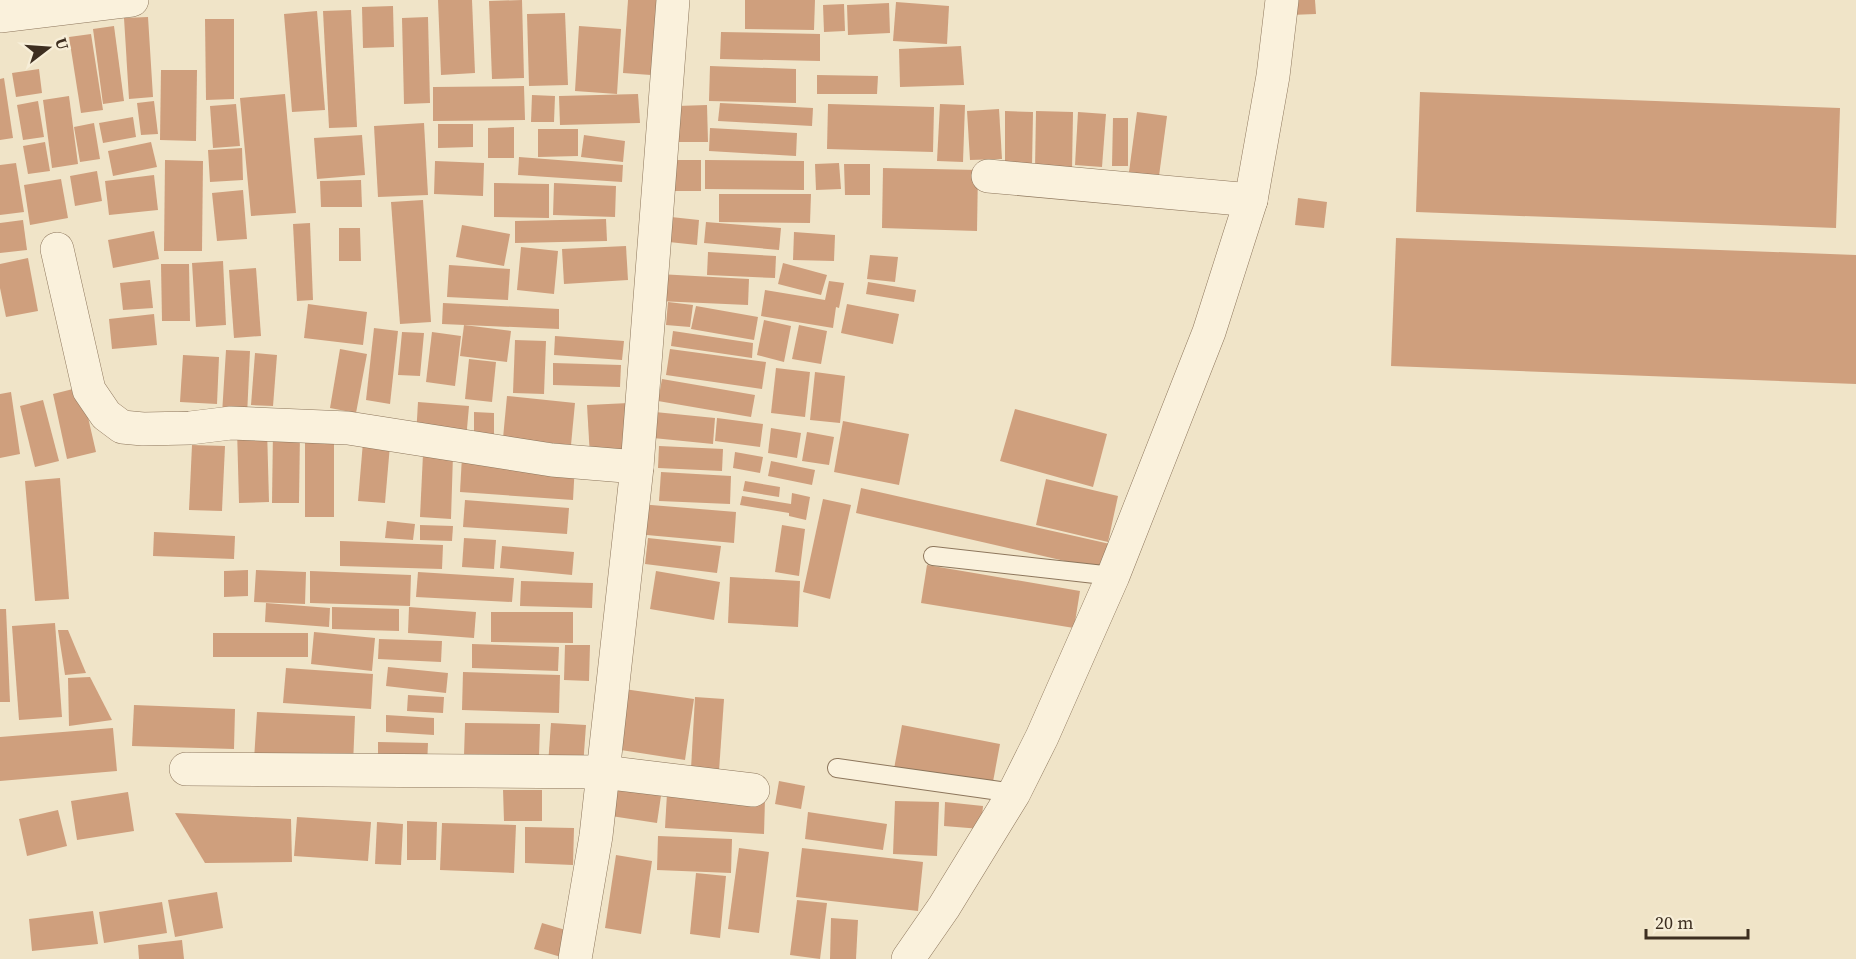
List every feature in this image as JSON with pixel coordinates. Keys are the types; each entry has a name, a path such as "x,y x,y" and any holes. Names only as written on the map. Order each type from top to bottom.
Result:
{"street":[{"path":"0,16 132,0"},
{"path":"582,958 637,467 673,0"},
{"path":"908,959 944,907 1000,791 1042,738 1101,574 1209,332 1251,200 1273,76 1282,0"},
{"path":"988,176 1251,200"},
{"path":"57,249 89,390 106,415 122,427 190,428 231,423 348,428 552,460 637,467"},
{"path":"186,770 603,772 753,790"}],"lane":[{"path":"933,556 1101,574"},
{"path":"837,768 1000,791"}],"building":[{"path":"438,0 472,0 475,73 441,75"},
{"path":"522,0 524,78 492,79 489,1"},
{"path":"628,0 657,0 651,75 623,73"},
{"path":"745,0 815,0 814,30 745,29"},
{"path":"1289,0 1315,0 1316,14 1290,15"},
{"path":"896,2 949,6 947,44 893,41"},
{"path":"889,3 890,33 848,35 847,5"},
{"path":"844,4 845,31 824,32 823,5"},
{"path":"393,6 394,47 363,48 362,7"},
{"path":"351,10 357,127 329,128 323,11"},
{"path":"317,11 325,110 292,112 284,14"},
{"path":"565,13 568,85 529,86 527,14"},
{"path":"148,17 153,97 129,99 124,18"},
{"path":"428,17 430,103 404,104 402,18"},
{"path":"205,19 234,19 234,99 206,100"},
{"path":"114,26 124,101 103,104 93,29"},
{"path":"579,26 621,29 617,94 575,91"},
{"path":"721,32 820,34 820,61 720,59"},
{"path":"91,34 103,110 81,113 69,37"},
{"path":"961,46 964,85 900,87 899,49"},
{"path":"710,66 796,69 796,103 709,101"},
{"path":"39,69 42,93 16,97 12,73"},
{"path":"161,70 197,70 196,141 160,140"},
{"path":"817,75 878,76 877,94 817,94"},
{"path":"4,78 13,138 0,140 0,79"},
{"path":"524,86 525,120 433,121 433,87"},
{"path":"1420,92 1840,108 1836,228 1416,212"},
{"path":"285,94 296,213 251,216 240,98"},
{"path":"638,94 640,123 560,125 559,96"},
{"path":"532,95 555,96 554,122 531,122"},
{"path":"69,96 78,164 52,168 43,100"},
{"path":"38,101 44,137 23,140 17,105"},
{"path":"154,101 158,134 141,135 137,103"},
{"path":"720,103 813,108 812,126 718,121"},
{"path":"236,104 240,146 213,148 210,106"},
{"path":"828,104 934,107 933,152 827,149"},
{"path":"940,104 965,105 963,162 937,161"},
{"path":"707,105 708,142 678,142 677,106"},
{"path":"999,109 1002,159 970,160 967,111"},
{"path":"1005,111 1033,112 1032,167 1005,167"},
{"path":"1036,111 1073,112 1072,170 1035,169"},
{"path":"1078,112 1106,114 1102,167 1075,165"},
{"path":"1137,112 1167,116 1159,176 1129,172"},
{"path":"133,117 136,137 103,143 99,123"},
{"path":"1113,118 1128,118 1128,166 1112,166"},
{"path":"94,123 100,159 80,162 74,127"},
{"path":"424,123 428,195 378,197 374,126"},
{"path":"438,124 473,124 473,147 438,148"},
{"path":"514,127 514,158 488,158 488,128"},
{"path":"710,128 797,133 796,156 709,151"},
{"path":"538,129 578,129 578,156 538,157"},
{"path":"362,135 365,175 317,179 314,138"},
{"path":"584,135 625,141 623,162 581,157"},
{"path":"45,142 50,171 28,174 23,146"},
{"path":"151,142 157,167 113,176 108,151"},
{"path":"242,148 243,180 210,182 208,150"},
{"path":"519,157 623,165 622,182 518,175"},
{"path":"165,160 203,161 202,251 164,251"},
{"path":"670,160 701,160 701,191 670,191"},
{"path":"705,160 804,161 804,190 705,189"},
{"path":"435,161 484,163 483,196 434,194"},
{"path":"16,163 24,212 0,215 0,165"},
{"path":"839,163 841,189 816,190 815,164"},
{"path":"844,164 870,164 870,195 845,195"},
{"path":"883,168 978,170 977,231 882,228"},
{"path":"97,171 102,201 75,206 70,176"},
{"path":"154,175 158,210 109,215 105,181"},
{"path":"61,179 68,218 30,225 24,185"},
{"path":"361,180 362,207 321,207 320,181"},
{"path":"494,183 549,184 549,218 494,217"},
{"path":"554,183 616,186 615,217 553,215"},
{"path":"243,190 247,239 217,241 212,193"},
{"path":"719,194 811,194 810,223 719,222"},
{"path":"1298,198 1327,202 1324,228 1295,225"},
{"path":"423,200 431,322 400,324 391,202"},
{"path":"671,217 699,220 697,245 669,242"},
{"path":"606,219 607,241 515,243 515,221"},
{"path":"23,220 27,250 0,253 0,223"},
{"path":"706,222 781,228 779,250 704,243"},
{"path":"310,223 313,300 297,301 293,224"},
{"path":"462,225 510,234 504,266 456,257"},
{"path":"339,228 360,228 361,261 339,261"},
{"path":"154,231 159,259 113,268 108,240"},
{"path":"794,232 835,235 834,261 793,260"},
{"path":"1396,238 1856,255 1856,384 1391,366"},
{"path":"626,246 628,280 564,284 562,249"},
{"path":"521,247 558,251 554,294 517,290"},
{"path":"708,252 776,256 775,278 707,275"},
{"path":"870,255 898,257 895,282 867,279"},
{"path":"28,258 38,311 6,317 0,288 0,264"},
{"path":"223,261 226,325 196,327 192,263"},
{"path":"783,263 827,275 821,295 778,284"},
{"path":"161,264 189,264 190,321 162,321"},
{"path":"449,265 510,269 508,300 447,297"},
{"path":"256,268 261,336 234,338 229,270"},
{"path":"659,274 749,279 748,305 658,301"},
{"path":"150,280 153,308 123,310 120,283"},
{"path":"829,281 844,283 839,308 836,307 833,328 761,316 765,290 825,300"},
{"path":"868,282 916,290 914,302 866,294"},
{"path":"668,302 693,305 690,327 666,325"},
{"path":"443,303 559,309 559,329 442,324"},
{"path":"308,304 367,312 363,345 304,338"},
{"path":"847,304 899,314 893,344 841,333"},
{"path":"696,306 758,317 754,340 691,329"},
{"path":"154,314 157,345 112,349 109,319"},
{"path":"764,320 791,326 784,362 757,355"},
{"path":"464,325 511,331 507,362 460,356"},
{"path":"799,325 827,331 821,364 792,359"},
{"path":"374,328 398,331 390,404 366,400"},
{"path":"673,331 753,343 752,358 671,346"},
{"path":"402,332 424,333 420,376 398,375"},
{"path":"432,332 461,336 455,386 426,382"},
{"path":"555,336 624,341 622,360 554,355"},
{"path":"515,340 546,341 544,394 513,393"},
{"path":"340,349 367,354 356,413 330,408"},
{"path":"670,349 766,362 762,389 666,375"},
{"path":"226,350 250,351 247,416 222,414"},
{"path":"255,353 277,355 273,406 251,405"},
{"path":"183,355 219,357 217,404 180,402"},
{"path":"469,359 496,362 492,402 465,399"},
{"path":"553,363 621,365 620,387 553,385"},
{"path":"776,368 810,372 805,417 771,413"},
{"path":"815,372 845,376 840,423 810,420"},
{"path":"662,379 755,395 751,417 658,401"},
{"path":"81,387 96,452 67,459 53,394"},
{"path":"11,392 20,454 0,458 0,394"},
{"path":"507,396 575,403 571,445 503,438"},
{"path":"43,400 59,461 35,467 20,406"},
{"path":"418,402 469,406 466,440 416,436"},
{"path":"629,403 633,455 590,457 587,405"},
{"path":"1015,409 1107,434 1093,487 1000,461"},
{"path":"474,412 494,413 494,444 474,444"},
{"path":"655,412 715,418 713,444 653,438"},
{"path":"717,418 763,424 760,447 715,441"},
{"path":"843,421 909,434 899,485 834,472"},
{"path":"267,428 269,502 239,503 237,429"},
{"path":"771,428 801,433 797,458 768,453"},
{"path":"273,430 300,431 299,503 272,503"},
{"path":"305,430 334,430 334,517 305,517"},
{"path":"807,432 834,437 829,465 802,461"},
{"path":"363,442 390,445 385,503 358,501"},
{"path":"192,445 225,446 222,511 189,510"},
{"path":"659,446 723,449 722,471 658,468"},
{"path":"735,452 763,457 760,473 733,468"},
{"path":"423,454 453,454 451,519 420,517"},
{"path":"462,456 575,464 573,500 460,492"},
{"path":"771,461 815,470 812,485 768,476"},
{"path":"661,472 731,476 730,504 659,501"},
{"path":"60,478 69,599 35,601 25,481"},
{"path":"1046,479 1118,496 1108,542 1036,525"},
{"path":"745,481 780,487 779,497 743,491"},
{"path":"861,488 1110,544 1104,570 856,513"},
{"path":"792,493 810,497 806,520 789,516 789,513 740,505 742,496 791,504"},
{"path":"823,499 851,505 830,599 803,592"},
{"path":"465,500 569,508 567,534 463,527"},
{"path":"639,504 736,512 734,543 636,534"},
{"path":"387,521 415,524 413,540 385,538"},
{"path":"420,525 453,526 452,541 420,540"},
{"path":"782,525 805,529 799,576 775,572"},
{"path":"154,532 235,536 234,559 153,556"},
{"path":"464,538 496,540 494,569 462,567"},
{"path":"648,538 721,546 717,573 645,564"},
{"path":"340,541 443,545 442,569 340,566"},
{"path":"502,546 574,552 572,575 500,568"},
{"path":"927,565 1080,591 1074,628 921,603"},
{"path":"248,570 248,596 224,597 224,571"},
{"path":"256,570 306,572 305,604 254,602"},
{"path":"310,571 411,575 410,606 310,603"},
{"path":"656,571 720,582 714,620 650,609"},
{"path":"418,572 514,578 512,602 416,597"},
{"path":"730,577 800,581 798,627 728,623"},
{"path":"521,581 593,583 592,608 520,606"},
{"path":"266,603 330,608 329,627 265,622"},
{"path":"332,607 399,609 399,631 332,629"},
{"path":"409,607 476,612 474,638 408,633"},
{"path":"0,609 6,609 10,702 0,702"},
{"path":"491,612 573,612 573,643 491,642"},
{"path":"55,623 62,717 19,720 12,626"},
{"path":"58,630 68,630 86,673 65,675"},
{"path":"314,632 375,638 372,671 311,664"},
{"path":"213,633 308,633 308,657 213,657"},
{"path":"379,639 442,641 441,662 378,659"},
{"path":"472,644 559,647 558,671 472,668"},
{"path":"565,645 590,645 589,681 564,680"},
{"path":"388,667 448,673 446,693 386,686"},
{"path":"286,668 373,674 371,709 283,703"},
{"path":"463,672 560,675 559,713 462,710"},
{"path":"90,677 112,720 69,726 68,678"},
{"path":"617,688 694,699 685,760 608,748"},
{"path":"408,695 444,697 443,713 407,711"},
{"path":"695,697 724,699 719,771 691,769"},
{"path":"134,705 235,709 234,749 132,746"},
{"path":"257,712 355,716 353,765 254,760"},
{"path":"386,715 434,718 434,735 386,732"},
{"path":"465,723 540,724 539,757 464,756"},
{"path":"551,723 586,725 583,767 548,765"},
{"path":"902,725 1000,744 992,787 894,769"},
{"path":"113,728 117,771 0,781 0,737"},
{"path":"378,742 428,743 427,766 378,765"},
{"path":"616,781 662,789 657,823 611,816"},
{"path":"779,781 805,786 801,809 775,804"},
{"path":"503,790 542,790 542,821 504,821"},
{"path":"128,792 134,831 77,840 71,801"},
{"path":"667,793 765,799 764,834 665,828"},
{"path":"895,801 939,802 937,856 893,854"},
{"path":"945,802 983,806 981,829 944,826"},
{"path":"58,810 67,846 27,856 19,819"},
{"path":"808,812 887,824 883,850 805,839"},
{"path":"175,813 291,819 292,862 205,863"},
{"path":"297,817 371,822 368,861 294,856"},
{"path":"407,821 437,822 436,860 407,860"},
{"path":"377,822 403,824 401,865 375,864"},
{"path":"442,823 516,825 514,873 440,870"},
{"path":"525,827 574,828 573,865 525,863"},
{"path":"658,836 732,839 731,873 657,870"},
{"path":"739,848 769,852 759,933 728,929"},
{"path":"802,848 923,862 918,911 796,897"},
{"path":"616,855 652,861 641,934 605,928"},
{"path":"696,873 726,876 720,938 690,934"},
{"path":"217,892 223,928 175,937 168,900"},
{"path":"797,900 827,903 820,959 790,955"},
{"path":"162,902 167,933 104,943 99,912"},
{"path":"93,911 98,944 32,951 29,919"},
{"path":"831,918 858,920 856,959 830,959"},
{"path":"542,923 569,931 561,957 534,949"},
{"path":"182,940 184,959 139,959 138,945"}]}
